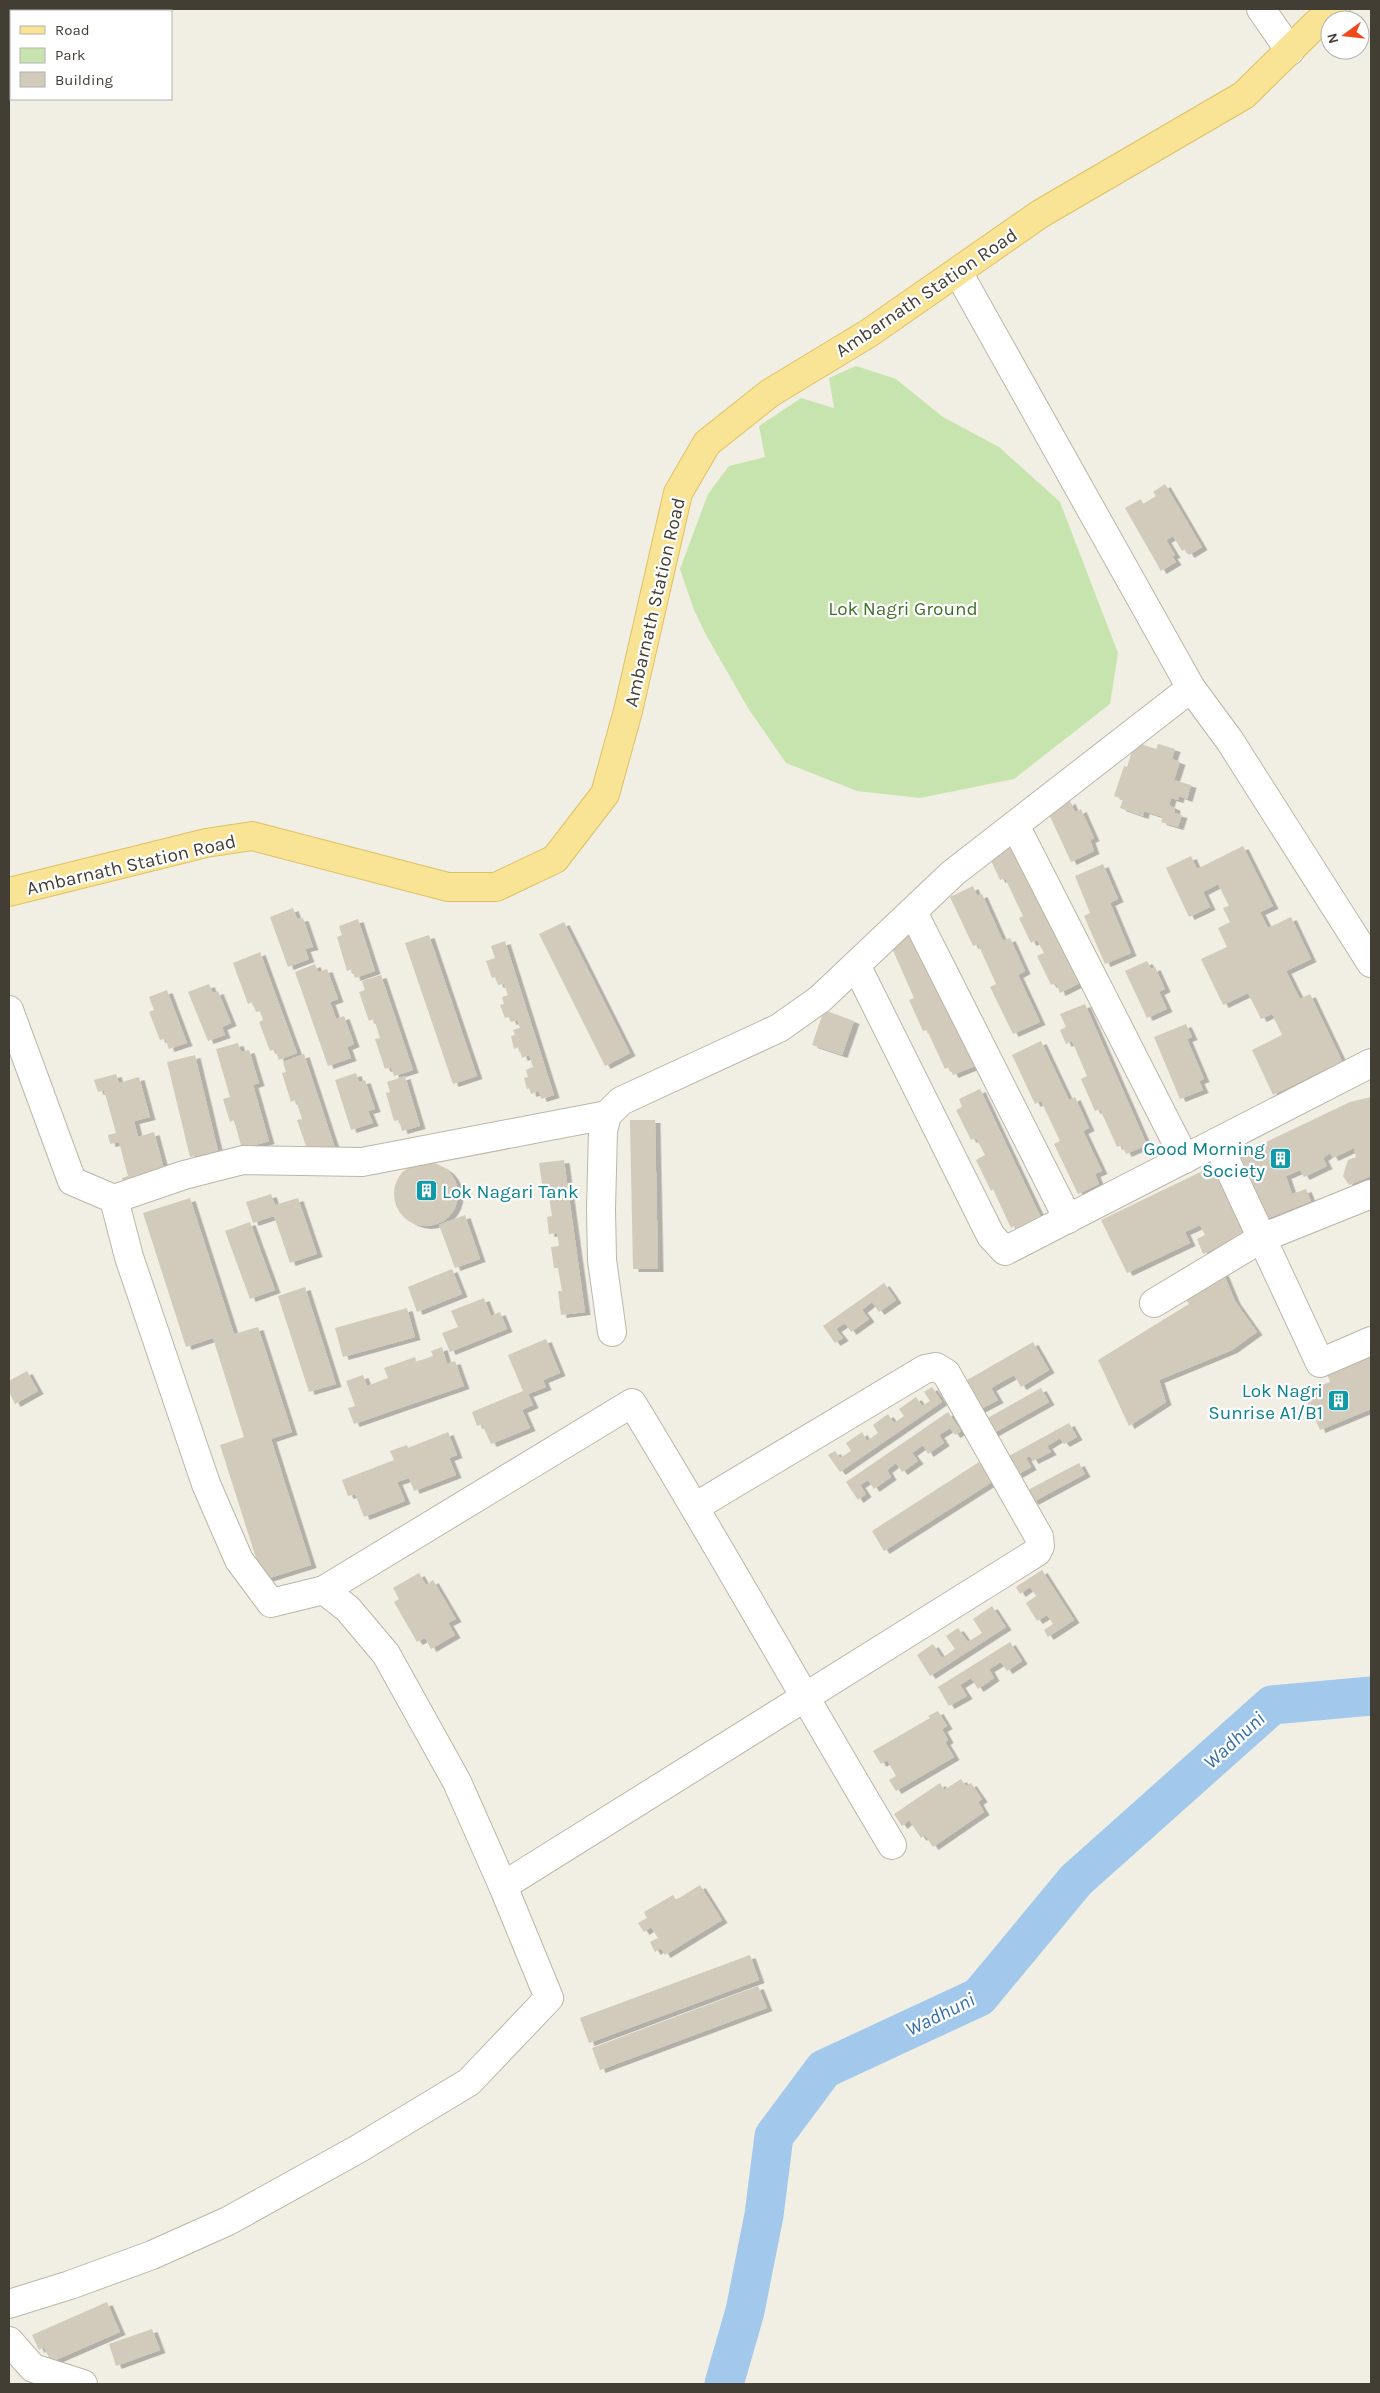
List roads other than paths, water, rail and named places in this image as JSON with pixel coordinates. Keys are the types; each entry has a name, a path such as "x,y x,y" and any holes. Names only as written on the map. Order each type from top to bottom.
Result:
{"main road":[{"name":"Ambarnath Station Road","path":"9,892 206,843 252,836 448,887 496,887 555,859 604,794 630,703 678,493 708,443 770,393 869,333 1040,214 1244,95 1316,24 1336,9"}],"street":[{"path":"1261,9 1290,51"},
{"path":"958,272 1191,688 1230,741 1371,962"},
{"path":"612,1332 602,1260 601,1226 603,1131 607,1116 621,1101 779,1028 820,999 953,874 1191,688"},
{"path":"1015,825 1184,1159"},
{"path":"913,912 1068,1219"},
{"path":"856,965 991,1236 1006,1251 1371,1063"},
{"path":"9,1010 72,1180 114,1199 184,1175 243,1160 362,1162 607,1116"},
{"path":"1217,1142 1320,1363 1371,1341"},
{"path":"1154,1303 1262,1238 1371,1194"},
{"path":"114,1199 129,1257 206,1484 239,1560 271,1604 324,1590 632,1403 695,1507 803,1697 892,1844"},
{"path":"503,1886 1037,1552 1040,1546 1039,1537 946,1373 936,1367 925,1369 695,1507"},
{"path":"9,2304 70,2285 152,2255 228,2221 358,2149 469,2082 549,1998 503,1886 456,1782 386,1654 348,1609 324,1590"},
{"path":"9,2341 29,2376 84,2384"}],"waterway":[{"name":"Wadhuni","path":"724,2384 745,2311 764,2215 774,2136 824,2069 979,1997 1076,1880 1272,1705 1371,1696"}],"place":[{"name":"Good Morning Society","path":"1281,1159"},
{"name":"Lok Nagari Tank","path":"426,1191"},
{"name":"Lok Nagri Sunrise A1/B1","path":"1339,1401"}],"park label":[{"name":"Lok Nagri Ground","path":"903,608"}]}
